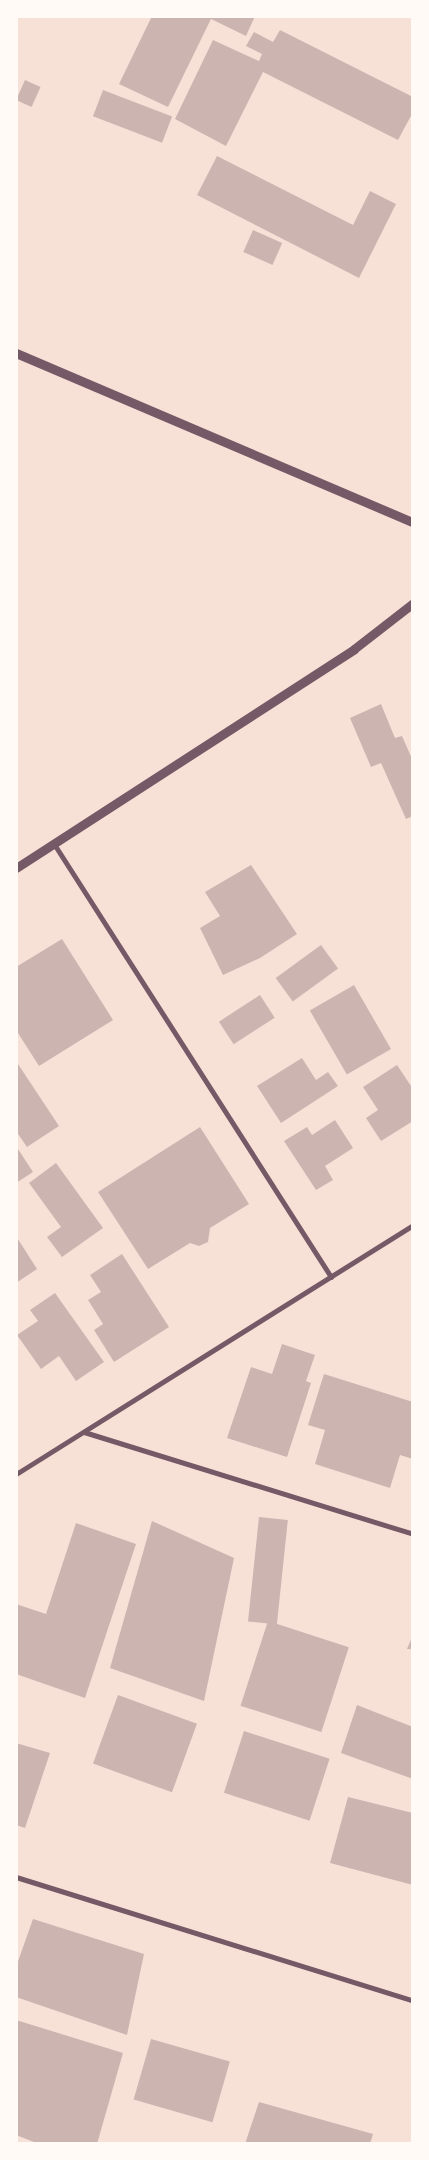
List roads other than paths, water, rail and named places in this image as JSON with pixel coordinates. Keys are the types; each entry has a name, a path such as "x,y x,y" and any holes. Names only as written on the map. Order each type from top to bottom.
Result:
{"street":[{"path":"16,352 413,522"},
{"path":"16,868 354,649 413,603"},
{"path":"54,844 331,1277"},
{"path":"16,1474 413,1225"},
{"path":"84,1432 413,1534"},
{"path":"16,1877 413,2001"}]}
